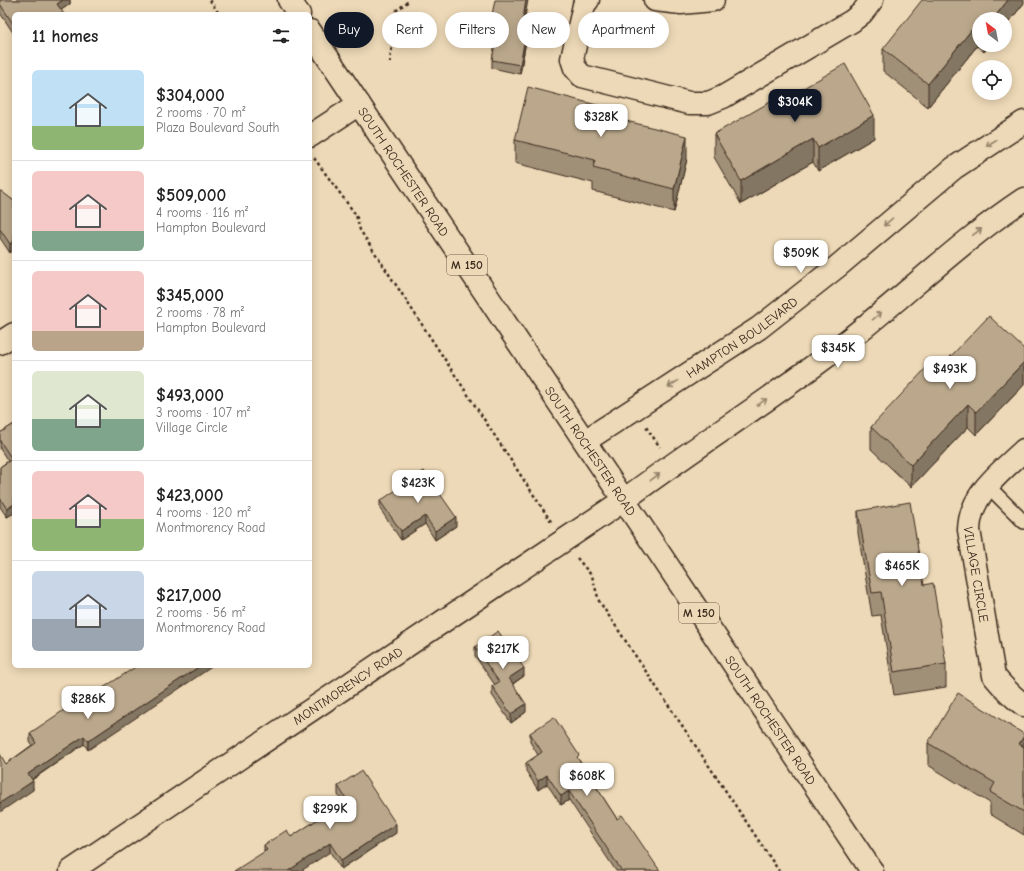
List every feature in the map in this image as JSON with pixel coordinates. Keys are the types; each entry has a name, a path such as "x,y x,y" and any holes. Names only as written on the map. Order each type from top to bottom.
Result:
{"street":[{"path":"289,0 298,12"},
{"path":"588,0 584,5 572,59 575,68 582,76 689,103 708,103 723,97 852,21 862,13 872,0"},
{"path":"655,0 681,3 714,0"},
{"name":"SOUTH ROCHESTER ROAD","path":"312,34 872,871"},
{"path":"312,135 359,104"},
{"name":"HAMPTON BOULEVARD","path":"585,441 759,328 832,270 954,168 1024,122"},
{"path":"624,500 672,464 831,353 966,241 1024,199"},
{"path":"0,344 12,335"},
{"name":"VILLAGE CIRCLE","path":"1024,450 988,486 973,507 970,517 969,530 994,676 1003,688 1024,705"},
{"name":"MONTMORENCY ROAD","path":"71,871 624,500"}],"lane":[{"path":"988,486 1024,522"}],"path":[{"path":"210,0 218,12"},
{"path":"390,63 392,44 389,24 397,10 410,0"},
{"path":"312,155 356,214 360,230 564,541 592,576 599,601 779,871"},
{"path":"642,420 664,452"}],"building":[{"path":"0,0 63,0 57,4 63,12 12,12 12,22 0,4"},
{"path":"495,0 526,0 524,12 517,12 517,48 523,48 520,65 492,60 494,48 509,48 509,12 493,12"},
{"path":"922,0 1008,0 999,12 972,12 972,29 928,84 883,49"},
{"path":"845,64 874,115 818,148 813,139 741,181 714,134 786,93 788,97"},
{"path":"528,87 608,108 606,116 687,136 674,189 593,168 595,160 515,140"},
{"path":"1,191 12,199 12,242 10,244 0,229"},
{"path":"989,316 1024,349 1024,362 976,412 968,404 911,465 871,427 928,366 935,373"},
{"path":"12,425 12,459 0,441 0,433"},
{"path":"12,459 12,505 7,509 0,498 0,467"},
{"path":"424,471 456,517 435,531 425,516 401,531 380,501"},
{"path":"910,502 924,585 933,583 946,664 894,672 881,592 872,593 858,511"},
{"path":"498,631 524,668 509,678 526,704 511,714 492,686 499,682 475,647"},
{"path":"134,668 197,668 88,741 84,736 28,774 33,781 0,803 0,754 6,764 36,743 30,733 88,694 89,697"},
{"path":"958,693 1024,734 1019,744 1024,747 1024,812 990,792 995,783 928,743"},
{"path":"554,717 579,755 577,757 617,819 622,815 660,871 622,871 569,791 561,796 547,775 538,781 526,763 542,752 530,733"},
{"path":"361,771 396,824 341,860 330,843 288,871 234,871 267,850 264,845 287,830 291,837 347,800 338,786"}]}
